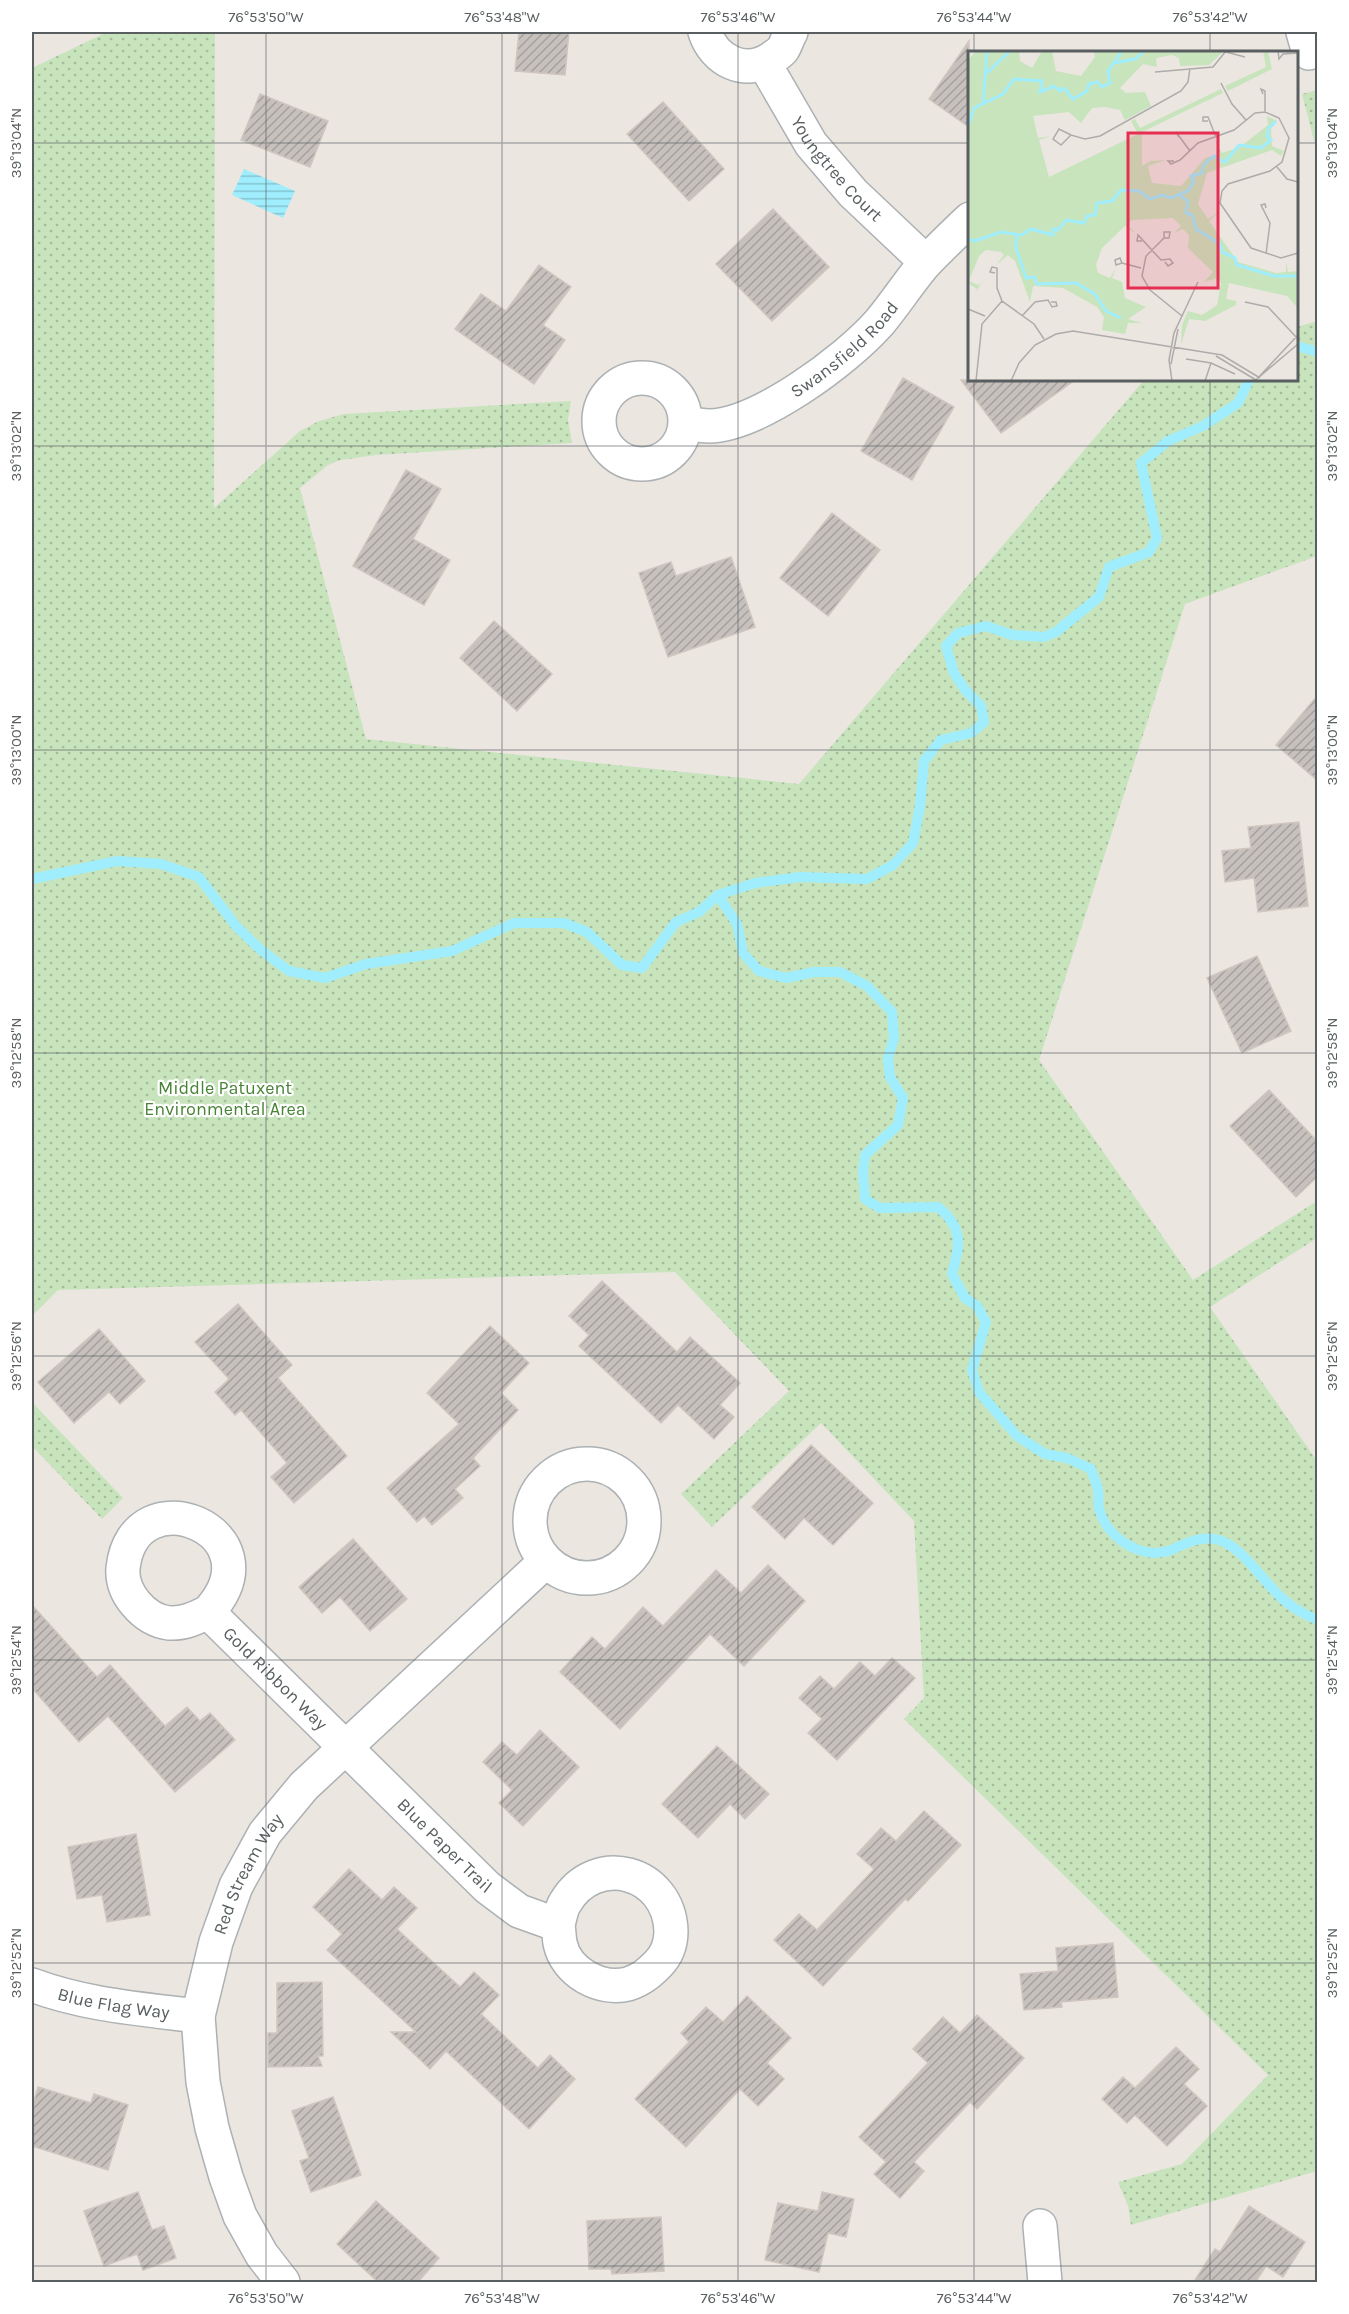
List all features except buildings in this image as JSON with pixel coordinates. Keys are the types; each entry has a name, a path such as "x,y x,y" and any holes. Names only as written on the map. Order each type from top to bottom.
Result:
{"street":[{"path":"705,32 712,48 722,58 737,65 749,66 764,63 782,51 791,32"},
{"name":"Youngtree Court","path":"764,63 811,144 853,193 926,262"},
{"name":"Swansfield Road","path":"686,423 710,426 739,419 811,382 846,356 878,324 926,262 968,220"},
{"name":"Red Stream Way","path":"283,2283 262,2256 240,2216 212,2128 203,2082 198,2016 216,1942 236,1886 265,1833 304,1786 546,1562"},
{"name":"Gold Ribbon Way","path":"208,1612 346,1748"},
{"name":"Blue Paper Trail","path":"346,1748 487,1887 519,1911 558,1925"},
{"name":"Blue Flag Way","path":"32,1986 77,1999 121,2007 198,2016"},
{"path":"1040,2226 1044,2283"}],"green space":[{"name":"Middle Patuxent Environmental Area","path":"107,32 215,32 214,508 300,431 319,421 344,414 571,401 568,420 572,443 376,455 341,460 328,465 300,488 366,739 799,784 1143,381 1298,381 1298,327 1317,321 1317,556 1185,604 1039,1060 1193,1280 1317,1201 1317,1238 1210,1307 1317,1461 1317,2171 1131,2225 1128,2206 1118,2182 1182,2164 1268,2075 904,1719 924,1698 914,1521 821,1423 712,1527 681,1494 789,1391 675,1272 58,1290 32,1316 32,68"},
{"path":"1318,90 1317,152 1302,94"},
{"path":"32,1402 123,1498 102,1519 32,1446"}],"water":[{"path":"244,169 295,191 283,218 232,195"}],"waterway":[{"path":"1298,347 1318,352"},
{"path":"32,879 117,861 161,864 199,877 236,926 261,950 289,971 325,978 366,964 452,951 514,923 564,923 587,932 622,965 642,968 676,922 699,912 718,895 755,883 800,877 867,879 893,865 913,843 920,806 924,761 941,740 971,733 984,722 981,706 966,691 954,673 946,646 958,633 986,626 1012,635 1044,637 1056,632 1099,597 1109,567 1149,552 1157,538 1141,463 1168,441 1203,426 1238,403 1249,381"},
{"path":"718,895 737,924 743,953 759,971 786,978 814,972 840,972 867,986 892,1012 894,1038 888,1058 890,1077 903,1098 898,1125 865,1155 863,1171 865,1199 880,1208 938,1207 952,1222 958,1237 952,1274 965,1298 977,1306 986,1322 972,1370 979,1392 1017,1436 1045,1454 1067,1458 1091,1469 1103,1520 1118,1538 1138,1550 1160,1553 1200,1539 1219,1540 1240,1553 1286,1602 1318,1620"}]}
